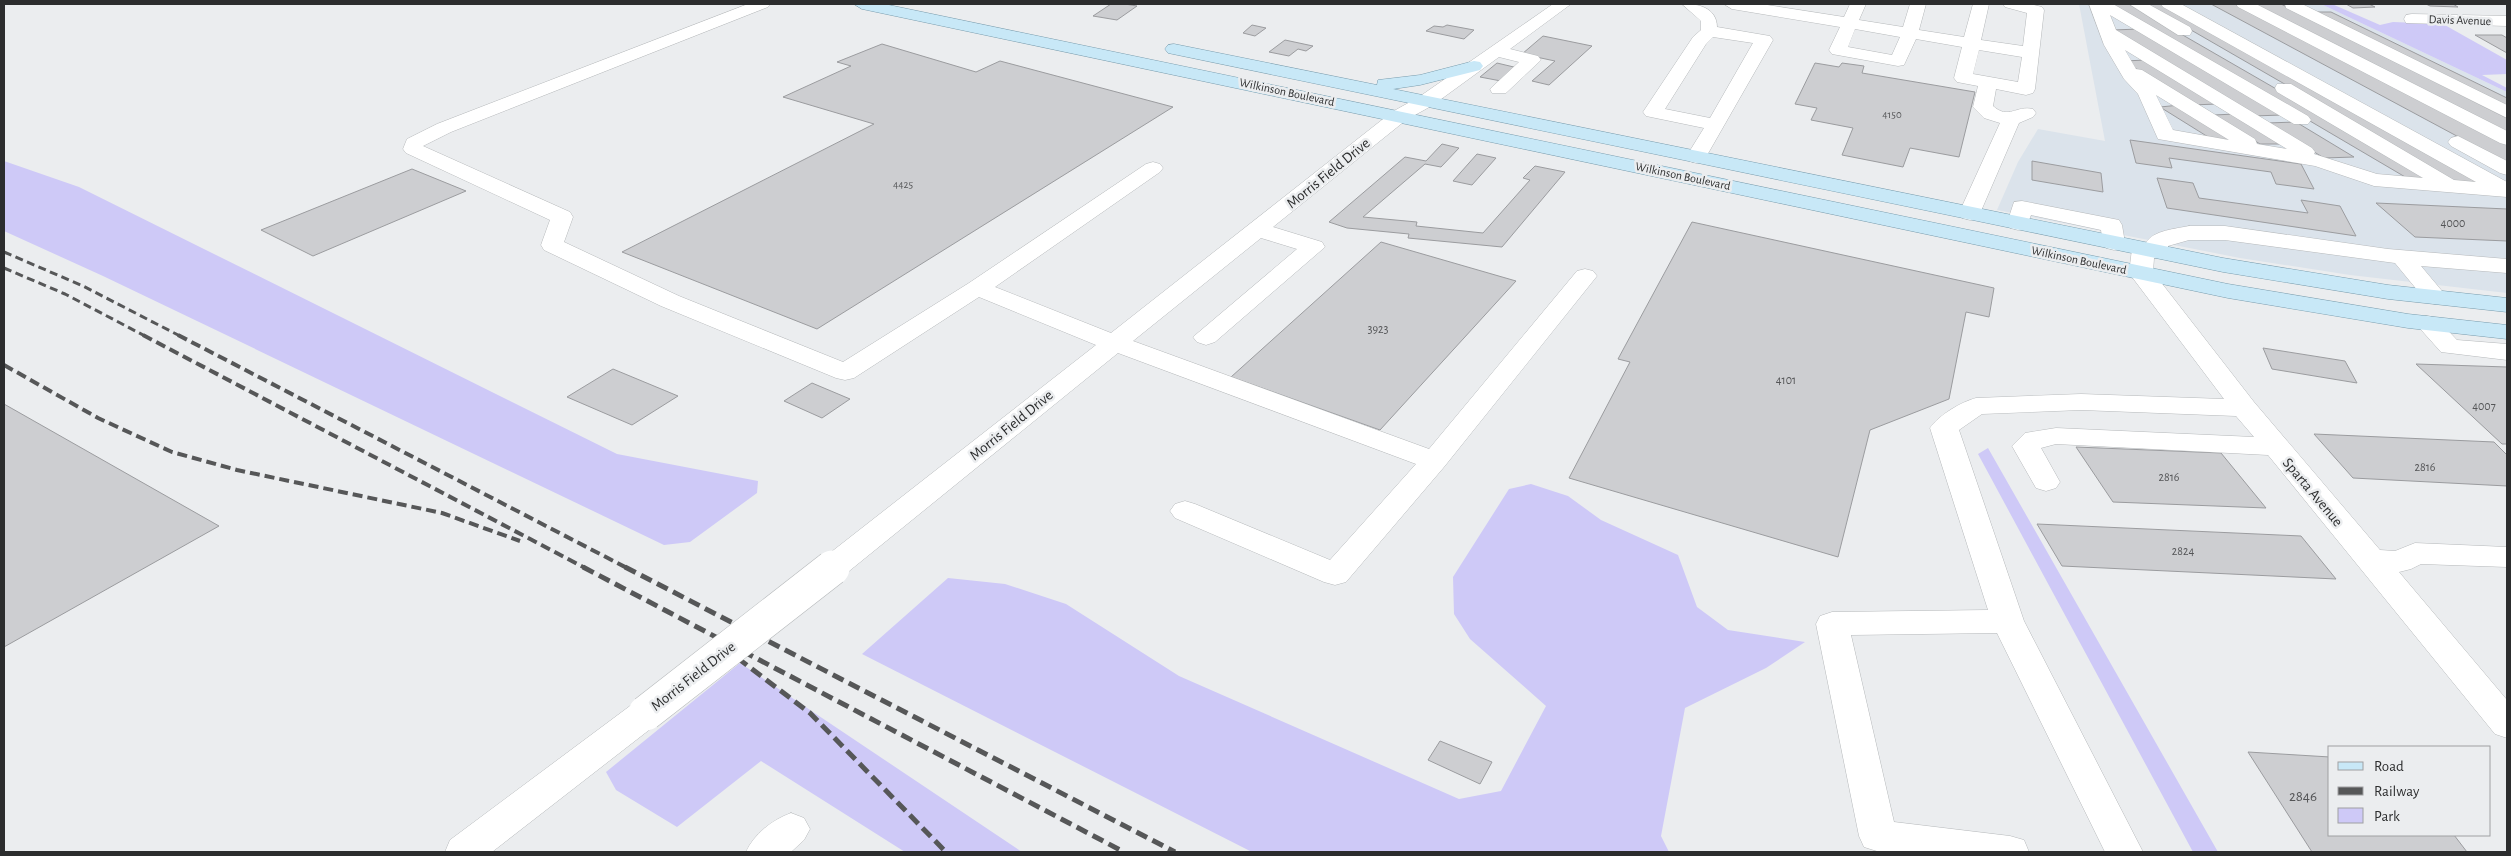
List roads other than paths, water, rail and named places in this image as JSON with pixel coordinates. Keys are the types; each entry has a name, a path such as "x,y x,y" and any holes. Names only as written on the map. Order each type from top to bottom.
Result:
{"main road":[{"name":"Wilkinson Boulevard","path":"862,4 1400,116 2147,258 2507,305"},
{"name":"Wilkinson Boulevard","path":"1158,46 2018,223"},
{"path":"1354,86 1420,80 1474,66"},
{"name":"Wilkinson Boulevard","path":"2114,243 2147,258 2317,307 2427,323 2507,332"}],"street":[{"path":"762,4 444,128 414,143 413,149 562,217 552,245 670,301 845,372 977,288 1153,168"},
{"name":"Morris Field Drive","path":"464,852 832,568 1400,116 1426,101 1563,4"},
{"path":"1690,4 1708,19 1709,31 1699,41 1653,112 1716,125"},
{"path":"1732,4 2031,53"},
{"path":"1858,4 1838,50 1898,61 1910,33 1918,4"},
{"path":"1981,4 1963,78 2026,89"},
{"path":"1988,82 1983,107 1991,114 2011,120 2026,114 2026,89 2036,10 2011,4"},
{"path":"2097,4 2108,32 2126,68 2133,80 2146,92 2165,135 2319,161 2374,180 2507,191"},
{"path":"2102,4 2315,128"},
{"path":"2137,4 2453,187"},
{"path":"2169,4 2507,191"},
{"path":"2196,4 2428,127"},
{"path":"2244,4 2507,139"},
{"path":"2290,4 2325,7 2507,94"},
{"path":"2290,4 2507,112"},
{"name":"Davis Avenue","path":"2412,19 2507,21"},
{"path":"1696,157 1764,40 1709,31"},
{"path":"2108,32 2319,161"},
{"path":"1457,78 1508,91 1532,60 1495,52"},
{"path":"2126,68 2260,151"},
{"path":"1970,213 2011,120"},
{"path":"2446,136 2507,169"},
{"path":"2366,158 2409,183"},
{"path":"2018,223 2022,208 2111,225 2114,243"},
{"path":"1206,337 1314,247 1259,230"},
{"path":"2147,258 2157,242 2167,237 2196,233 2230,235 2402,257 2507,266"},
{"path":"2402,257 2435,297"},
{"name":"Sparta Avenue","path":"2147,258 2244,408 2507,724"},
{"path":"1185,511 1335,574 1434,461 1585,276"},
{"path":"977,288 1114,343 1434,461"},
{"path":"2427,323 2450,347 2507,352"},
{"path":"2124,852 2008,621 1944,428 1976,406 2081,402 2244,408"},
{"path":"2046,482 2026,446 2035,439 2056,436 2277,447"},
{"path":"2370,560 2400,562 2415,552 2507,557"},
{"path":"2008,621 1832,624 1878,836 2010,852"}],"railway":[{"path":"4,252 83,286 180,336"},
{"path":"4,268 65,294 145,336"},
{"path":"143,335 585,568"},
{"path":"178,335 627,568"},
{"path":"4,365 98,418 172,452 237,470 442,513 520,541"},
{"path":"583,567 1124,852"},
{"path":"625,567 1175,852"},
{"path":"723,647 810,713 946,852"}]}
